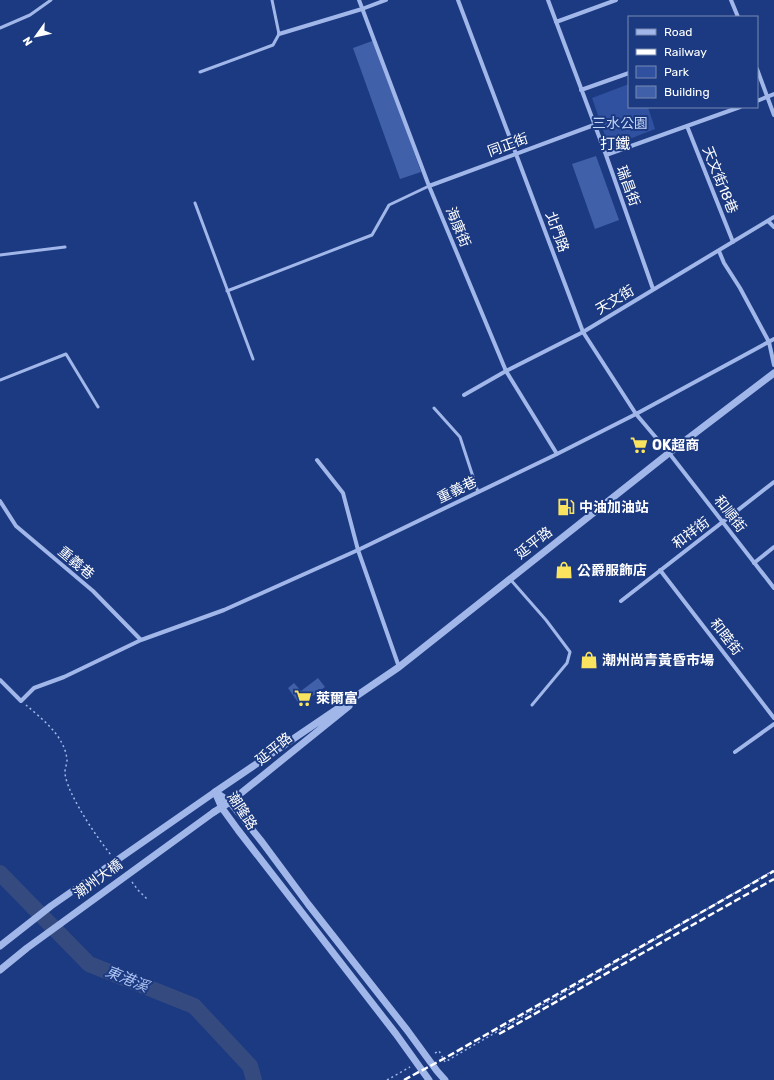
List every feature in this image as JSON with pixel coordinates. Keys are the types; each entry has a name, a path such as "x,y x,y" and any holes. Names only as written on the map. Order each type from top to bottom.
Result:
{"street":[{"name":"海康街","path":"359,0 429,186 506,371 557,454"},
{"path":"279,34 362,9 386,0"},
{"name":"北門路","path":"458,0 583,332 636,414 670,453"},
{"name":"瑞昌街","path":"548,0 606,156 653,289"},
{"path":"556,22 616,0"},
{"path":"731,0 738,16"},
{"path":"758,72 774,115"},
{"path":"581,90 628,73"},
{"path":"758,101 774,94"},
{"path":"606,156 737,108"},
{"name":"同正街","path":"429,186 594,125"},
{"name":"天文街18巷","path":"687,126 733,242"},
{"name":"天文街","path":"464,394 583,332 774,217"},
{"path":"768,221 774,227"},
{"path":"719,251 724,263 740,288 768,342 774,365"},
{"name":"重義巷","path":"21,701 34,688 64,677 141,640 224,610 358,550 557,454 636,414 774,339"},
{"name":"延平路","path":"215,792 398,667 774,373"},
{"name":"和順街","path":"670,453 774,588"},
{"path":"317,460 343,493 358,550 398,667"},
{"name":"和祥街","path":"621,601 774,482"},
{"name":"重義巷","path":"0,501 16,526 93,591 141,640"},
{"path":"754,563 774,546"},
{"name":"和睦街","path":"660,570 774,718"},
{"name":"延平路","path":"214,812 230,802 387,675"},
{"path":"0,680 21,701"},
{"path":"735,752 774,724"},
{"name":"潮隆路","path":"215,792 230,802 262,842 308,904 445,1080"},
{"name":"潮隆路","path":"215,792 222,808 238,830 429,1080"},
{"name":"潮州大橋","path":"0,946 51,906 215,792"},
{"name":"潮州大橋","path":"0,970 214,812"}],"lane":[{"path":"0,28 30,15 52,0"},
{"path":"200,72 273,44 279,34 272,0"},
{"path":"227,291 372,235 389,206 429,186"},
{"path":"195,203 253,359"},
{"path":"0,254 65,247"},
{"path":"0,380 66,354 98,407"},
{"path":"434,408 460,437 478,492"},
{"path":"510,579 546,620 570,652 567,663 532,705"}],"path":[{"path":"21,701 52,729 61,742 66,753 67,761 65,773 71,790 93,830 111,855"},
{"path":"427,1057 439,1051 445,1062 774,870"},
{"path":"131,880 148,900"},
{"path":"387,1080 417,1063"}],"green space":[{"name":"三水公園","path":"628,84 628,108 648,108 655,129 609,147 592,98"}],"building":[{"path":"375,40 421,172 400,179 353,48"},
{"path":"596,156 619,220 595,229 572,164"},
{"name":"萊爾富","path":"318,678 325,687 300,705 288,688 294,683 301,691"}],"waterway":[{"name":"東港溪","path":"0,873 89,964 194,1006 250,1066 254,1080"}],"railway":[{"path":"404,1080 774,871"},
{"path":"499,1034 774,879"}],"place":[{"name":"OK超商","path":"639,445"},
{"name":"中油加油站","path":"566,507"},
{"name":"公爵服飾店","path":"564,570"},
{"name":"潮州尚青黃昏市場","path":"589,660"},
{"name":"萊爾富","path":"303,698"}],"district":[{"name":"打鐵","path":"615,144"}]}
